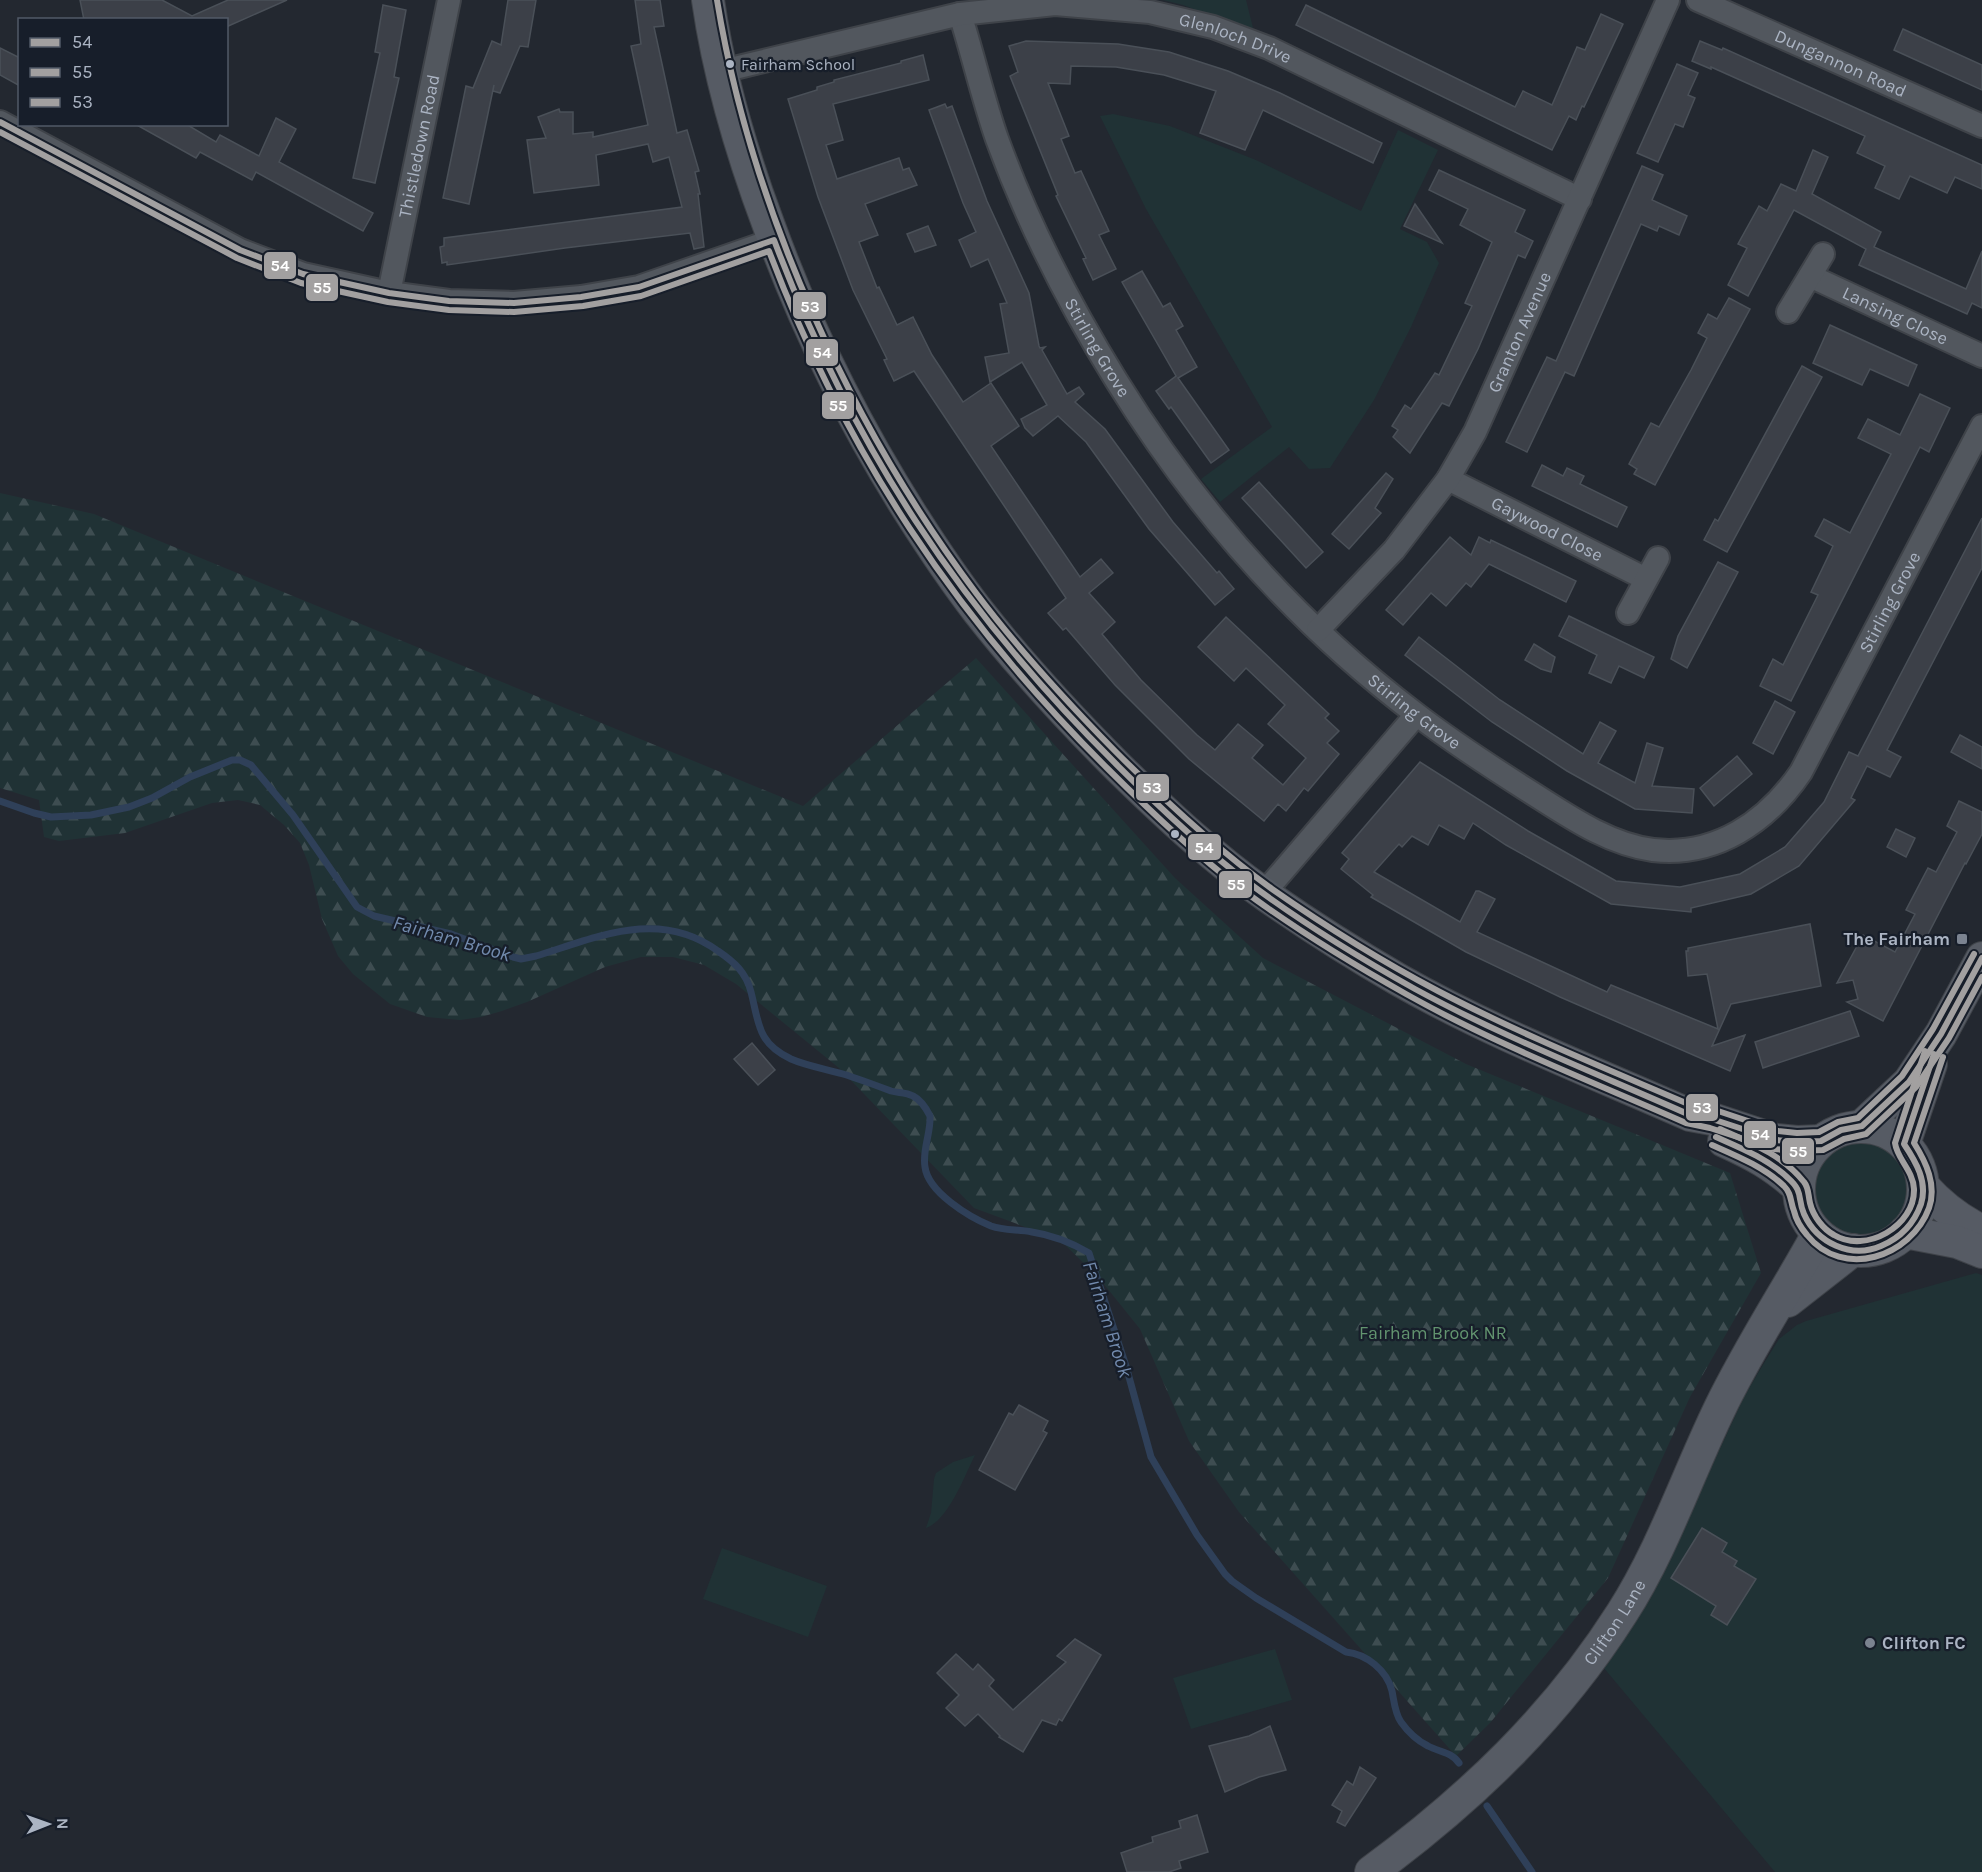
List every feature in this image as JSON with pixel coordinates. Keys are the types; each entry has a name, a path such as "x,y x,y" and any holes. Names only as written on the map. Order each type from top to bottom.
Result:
{"street":[{"name":"Thistledown Road","path":"389,292 449,0"},
{"path":"708,0 722,71 754,187 790,284 831,373 873,453 971,602 1030,674 1095,743 1140,789 1206,848 1263,894 1401,981 1492,1027 1690,1115 1712,1119 1776,1140 1797,1142 1821,1140 1841,1130 1863,1126 1885,1131 1904,1144 1918,1163 1923,1186 1919,1211 1905,1232 1890,1244 1872,1250 1853,1250 1834,1245 1818,1234 1808,1221 1801,1205 1800,1175 1805,1162 1821,1140"},
{"name":"Granton Avenue","path":"1318,630 1395,550 1448,479 1475,432 1668,0"},
{"name":"Dungannon Road","path":"1698,0 1982,126"},
{"name":"Glenloch Drive","path":"722,71 960,14 1055,4 1150,12 1213,27 1269,48 1580,199"},
{"name":"Stirling Grove","path":"960,14 997,138 1035,229 1071,304 1152,435 1198,501 1275,589 1318,630 1416,715 1491,767 1567,815 1613,840 1634,847 1675,851 1695,849 1737,834 1774,806 1801,772 1982,426"},
{"path":"0,122 240,250 303,274 389,292 449,301 514,303 581,297 639,287 774,240"},
{"path":"1788,312 1823,254"},
{"name":"Lansing Close","path":"1810,276 1982,356"},
{"name":"Gaywood Close","path":"1448,479 1646,579"},
{"path":"1628,613 1658,558"},
{"path":"1263,894 1416,715"},
{"path":"1863,1126 1909,1082 1941,1034 1982,958"},
{"path":"1904,1144 1941,1034"},
{"path":"1690,1115 1705,1132 1758,1156 1799,1188"},
{"path":"1923,1186 1939,1203 1982,1232"},
{"path":"1905,1232 1957,1242 1982,1252"},
{"name":"Clifton Lane","path":"1371,1872 1425,1832 1491,1773 1571,1686 1623,1612 1658,1547 1720,1408 1818,1234"},
{"name":"Clifton Lane","path":"1775,1311 1853,1250"}],"green space":[{"path":"1163,0 1246,0 1254,32 1183,5"},
{"path":"1113,114 1170,126 1256,160 1361,211 1398,130 1438,150 1400,229 1427,242 1439,263 1411,327 1374,400 1330,468 1309,469 1289,447 1220,502 1201,479 1272,427 1146,209 1100,116"},
{"name":"Fairham Brook NR","path":"0,493 94,514 803,806 976,658 1175,878 1263,958 1466,1064 1730,1173 1761,1273 1690,1397 1608,1578 1490,1723 1456,1756 1239,1512 1189,1441 1140,1329 1099,1278 1060,1240 974,1208 839,1068 736,984 704,965 673,957 641,957 605,967 527,1002 481,1017 460,1020 427,1017 390,1004 353,974 338,956 322,919 309,865 300,843 284,825 260,805 238,800 212,803 125,833 59,841 44,837 39,800 0,788"},
{"path":"1861,1141 1879,1144 1895,1155 1906,1171 1909,1189 1906,1207 1895,1223 1879,1234 1861,1237 1843,1234 1827,1223 1816,1207 1813,1189 1816,1171 1827,1155 1843,1144"},
{"path":"1976,1273 1982,1275 1982,1872 1775,1872 1603,1667 1652,1594 1744,1397 1779,1339 1806,1321"},
{"path":"975,1455 949,1507 934,1524 926,1528 931,1513 936,1473 953,1462"},
{"path":"722,1548 827,1586 808,1637 703,1599"},
{"path":"1275,1649 1292,1700 1191,1729 1173,1678"}],"building":[{"path":"80,0 162,0 192,16 228,0 287,0 228,26 228,18 84,18"},
{"path":"508,0 536,0 528,47 520,46 500,93 493,91 494,85 469,204 443,198 466,86 473,88 492,41 501,45"},
{"path":"635,0 660,0 664,26 654,27 677,133 687,130 699,171 695,172 700,194 698,194 704,247 694,249 690,233 447,265 447,262 442,263 440,247 444,246 444,238 682,207 669,157 653,162 648,144 596,155 599,185 534,193 527,140 546,138 538,117 559,109 560,112 573,112 573,134 593,132 593,137 648,125 631,46 641,44"},
{"path":"383,5 406,10 394,77 399,78 375,183 353,178 380,53 375,52"},
{"path":"1306,5 1515,107 1523,91 1552,105 1577,47 1585,50 1601,14 1623,24 1584,107 1582,106 1576,120 1569,116 1552,150 1296,25"},
{"path":"1903,29 1982,65 1982,90 1894,50"},
{"path":"1026,41 1118,44 1169,52 1228,71 1280,93 1382,143 1373,163 1263,110 1245,150 1200,133 1216,91 1164,75 1116,67 1071,66 1070,84 1048,83 1069,136 1061,139 1075,173 1081,171 1109,231 1099,235 1116,269 1093,280 1083,259 1086,258 1056,196 1058,195 1010,76 1018,72 1009,46"},
{"path":"1700,41 1722,50 1723,48 1982,165 1982,189 1955,177 1947,193 1910,176 1899,199 1875,188 1885,166 1857,153 1865,136 1711,67 1711,69 1692,61"},
{"path":"0,48 18,57 18,85 0,75"},
{"path":"923,55 929,80 833,104 843,140 826,145 837,179 899,158 903,170 909,168 917,185 865,204 878,235 859,242 877,288 879,287 897,325 913,317 932,355 963,402 991,383 1019,426 991,446 1080,577 1101,559 1113,573 1089,593 1115,622 1102,634 1141,680 1197,735 1215,750 1238,724 1263,745 1252,758 1283,785 1306,758 1268,724 1285,705 1246,668 1234,681 1198,647 1226,617 1329,714 1325,718 1339,731 1327,743 1339,754 1308,791 1304,788 1286,811 1278,804 1264,821 1189,759 1115,685 1066,628 1063,630 1048,613 1066,598 914,371 894,381 884,360 887,359 853,290 818,197 788,99 817,90 817,87 834,82 834,80"},
{"path":"1677,64 1698,73 1688,95 1695,98 1683,127 1675,124 1658,162 1637,153"},
{"path":"945,104 947,108 952,106 987,201 1029,293 1040,348 1045,347 1042,350 1067,394 1079,387 1084,394 1075,402 1105,429 1173,522 1234,589 1215,605 1149,529 1086,442 1058,416 1033,436 1025,428 1021,419 1047,405 1022,362 990,382 985,357 1009,353 1000,304 1007,303 988,259 971,267 959,240 976,232 929,110"},
{"path":"276,118 296,129 279,162 373,213 363,231 256,172 252,180 200,152 196,158 139,126 189,126 216,142 220,135 259,156"},
{"path":"1813,150 1828,157 1812,194 1881,232 1874,247 1966,289 1982,251 1982,308 1972,303 1967,314 1859,265 1866,249 1794,210 1748,296 1728,285 1747,248 1738,244 1759,206 1767,211 1781,184 1796,191"},
{"path":"1642,166 1663,175 1652,200 1687,216 1679,235 1659,226 1657,231 1641,224 1574,376 1565,372 1527,452 1506,442 1547,357 1556,361"},
{"path":"1439,170 1525,210 1515,232 1533,241 1525,258 1518,255 1478,349 1449,406 1442,403 1410,453 1393,437 1398,430 1392,426 1405,405 1411,409 1435,373 1439,375 1472,306 1465,303 1492,242 1460,225 1468,209 1429,190"},
{"path":"1415,204 1442,243 1404,226"},
{"path":"928,226 936,245 915,252 907,234"},
{"path":"1142,271 1163,307 1170,303 1183,326 1176,330 1197,367 1178,378 1229,450 1211,463 1171,407 1169,409 1156,391 1176,376 1122,282"},
{"path":"1729,298 1750,309 1655,485 1634,474 1637,469 1629,464 1651,423 1659,427 1691,370 1707,338 1698,333 1708,314 1717,319"},
{"path":"1830,325 1917,365 1908,386 1870,369 1862,385 1813,363"},
{"path":"1802,366 1822,377 1727,552 1704,540 1715,519 1718,521"},
{"path":"1920,394 1950,408 1929,452 1920,447 1791,701 1760,686 1773,659 1783,665 1818,595 1811,592 1833,546 1815,536 1824,519 1850,533 1891,454 1858,438 1868,419 1900,435"},
{"path":"1542,465 1563,476 1567,468 1584,476 1580,484 1627,507 1617,527 1532,486"},
{"path":"1386,473 1393,479 1375,508 1381,513 1349,549 1332,534"},
{"path":"1259,482 1323,552 1306,568 1242,498"},
{"path":"1982,518 1982,568 1887,750 1901,757 1890,777 1867,766 1851,798 1855,800 1799,866 1751,894 1691,908 1691,912 1611,904 1506,845 1473,823 1464,839 1439,825 1428,845 1412,836 1402,847 1399,844 1374,872 1460,922 1476,891 1479,891 1495,899 1477,932 1607,992 1611,985 1718,1029 1707,974 1688,976 1686,951 1688,948 1810,924 1821,986 1731,1004 1712,1046 1745,1035 1730,1071 1560,997 1466,952 1371,897 1373,895 1341,869 1349,859 1342,853 1420,762 1528,831 1616,881 1680,887 1740,874 1785,847 1824,802 1849,752 1858,756"},
{"path":"1450,537 1471,555 1479,537 1490,543 1491,540 1576,581 1566,602 1489,564 1471,587 1466,583 1446,606 1431,593 1403,625 1386,610"},
{"path":"1718,562 1738,572 1687,668 1671,659 1678,636"},
{"path":"1569,616 1654,657 1644,678 1619,666 1611,683 1589,673 1597,655 1559,636"},
{"path":"1419,637 1500,700 1583,754 1600,722 1616,731 1598,763 1635,783 1647,743 1663,748 1652,786 1694,789 1692,813 1635,809 1567,771 1492,722 1405,655"},
{"path":"1534,644 1555,657 1551,672 1525,660"},
{"path":"1775,701 1795,712 1773,754 1753,743"},
{"path":"1960,735 1982,747 1982,769 1951,752"},
{"path":"1737,756 1752,774 1714,806 1700,788"},
{"path":"1959,801 1982,812 1982,834 1883,1021 1847,1002 1858,999 1853,980 1837,983 1863,935 1895,952 1915,914 1906,910 1928,868 1936,872 1957,832 1947,826"},
{"path":"1896,829 1915,838 1906,857 1887,847"},
{"path":"1850,1011 1859,1036 1763,1068 1755,1042"},
{"path":"752,1043 775,1070 758,1085 734,1059"},
{"path":"1019,1405 1048,1421 1043,1431 1047,1433 1015,1490 979,1470 1009,1413 1013,1415"},
{"path":"1702,1528 1727,1543 1722,1552 1737,1561 1734,1566 1756,1579 1727,1625 1711,1615 1716,1606 1671,1578"},
{"path":"1075,1639 1101,1655 1062,1721 1059,1719 1056,1725 1042,1720 1023,1752 999,1737 978,1714 965,1726 946,1708 959,1695 937,1673 956,1654 973,1670 978,1664 994,1680 989,1686 1013,1710 1066,1662 1057,1656"},
{"path":"1270,1726 1286,1770 1259,1777 1225,1792 1209,1746 1249,1736"},
{"path":"1360,1767 1376,1778 1345,1826 1337,1822 1342,1811 1332,1805 1347,1781 1353,1785"},
{"path":"1197,1815 1208,1852 1179,1861 1181,1868 1169,1872 1127,1872 1121,1853 1153,1842 1152,1837 1181,1828 1179,1821"}],"waterway":[{"name":"Fairham Brook","path":"0,801 51,817 91,815 129,807 152,798 190,777 232,760 240,760 251,765 293,815 357,907 374,916 451,934 521,959 605,935 628,930 651,929 673,931 696,938 718,951 743,973 751,992 761,1031 780,1053 803,1064 843,1074 891,1091 905,1093 921,1102 930,1116 925,1167 933,1186 941,1194 961,1210 991,1226 1047,1235 1089,1253 1126,1366 1151,1457 1197,1535 1225,1574 1256,1598 1346,1652 1354,1653 1375,1664 1386,1676 1397,1715 1406,1729 1420,1741 1449,1754 1459,1763"},
{"name":"Fairham Brook","path":"1487,1806 1532,1872"}],"transit line":[{"name":"53","path":"717,0 733,78 754,157 781,235 812,312 887,459 930,528 976,593 1009,634 1097,732 1190,823 1272,889 1354,943 1417,980 1500,1022 1693,1106 1715,1110 1778,1131 1797,1133 1819,1132 1838,1122 1858,1118 1902,1076 1933,1029 1974,954"},
{"name":"54","path":"0,122 240,250 303,274 389,293 449,301 514,303 581,297 639,287 774,240 838,387 875,455 916,521 960,584 1008,646 1060,705 1148,795 1197,841 1249,883 1309,925 1372,964 1448,1007 1551,1055 1690,1115 1712,1119 1776,1140 1797,1142 1821,1141 1841,1130 1862,1126 1909,1082 1941,1034 1982,958"},
{"name":"55","path":"0,132 237,258 301,283 388,302 449,310 514,312 583,306 641,296 769,251 799,325 833,396 910,529 954,592 1002,653 1053,712 1156,816 1205,860 1280,917 1385,982 1509,1046 1686,1123 1710,1128 1774,1149 1796,1151 1823,1150 1844,1139 1866,1134 1916,1087 1949,1038 1982,977"},
{"name":"53","path":"1720,1129 1765,1150 1796,1173 1807,1187 1811,1208 1816,1217 1822,1226 1834,1235 1847,1240 1874,1239 1898,1225 1912,1202 1913,1182 1895,1143 1925,1051"},
{"name":"54","path":"1716,1137 1763,1160 1788,1178 1798,1191 1804,1214 1810,1224 1826,1240 1836,1246 1858,1251 1881,1246 1906,1230 1921,1204 1923,1188 1920,1172 1904,1144 1934,1054"},
{"name":"55","path":"1712,1145 1759,1168 1784,1186 1790,1195 1797,1221 1807,1235 1822,1249 1839,1257 1857,1259 1875,1257 1892,1250 1907,1239 1920,1225 1929,1208 1931,1182 1923,1158 1914,1143 1943,1057"}],"place":[{"name":"Fairham School","path":"730,64"},
{"name":"The Fairham","path":"1962,939"},
{"name":"Clifton FC","path":"1870,1643"}]}
